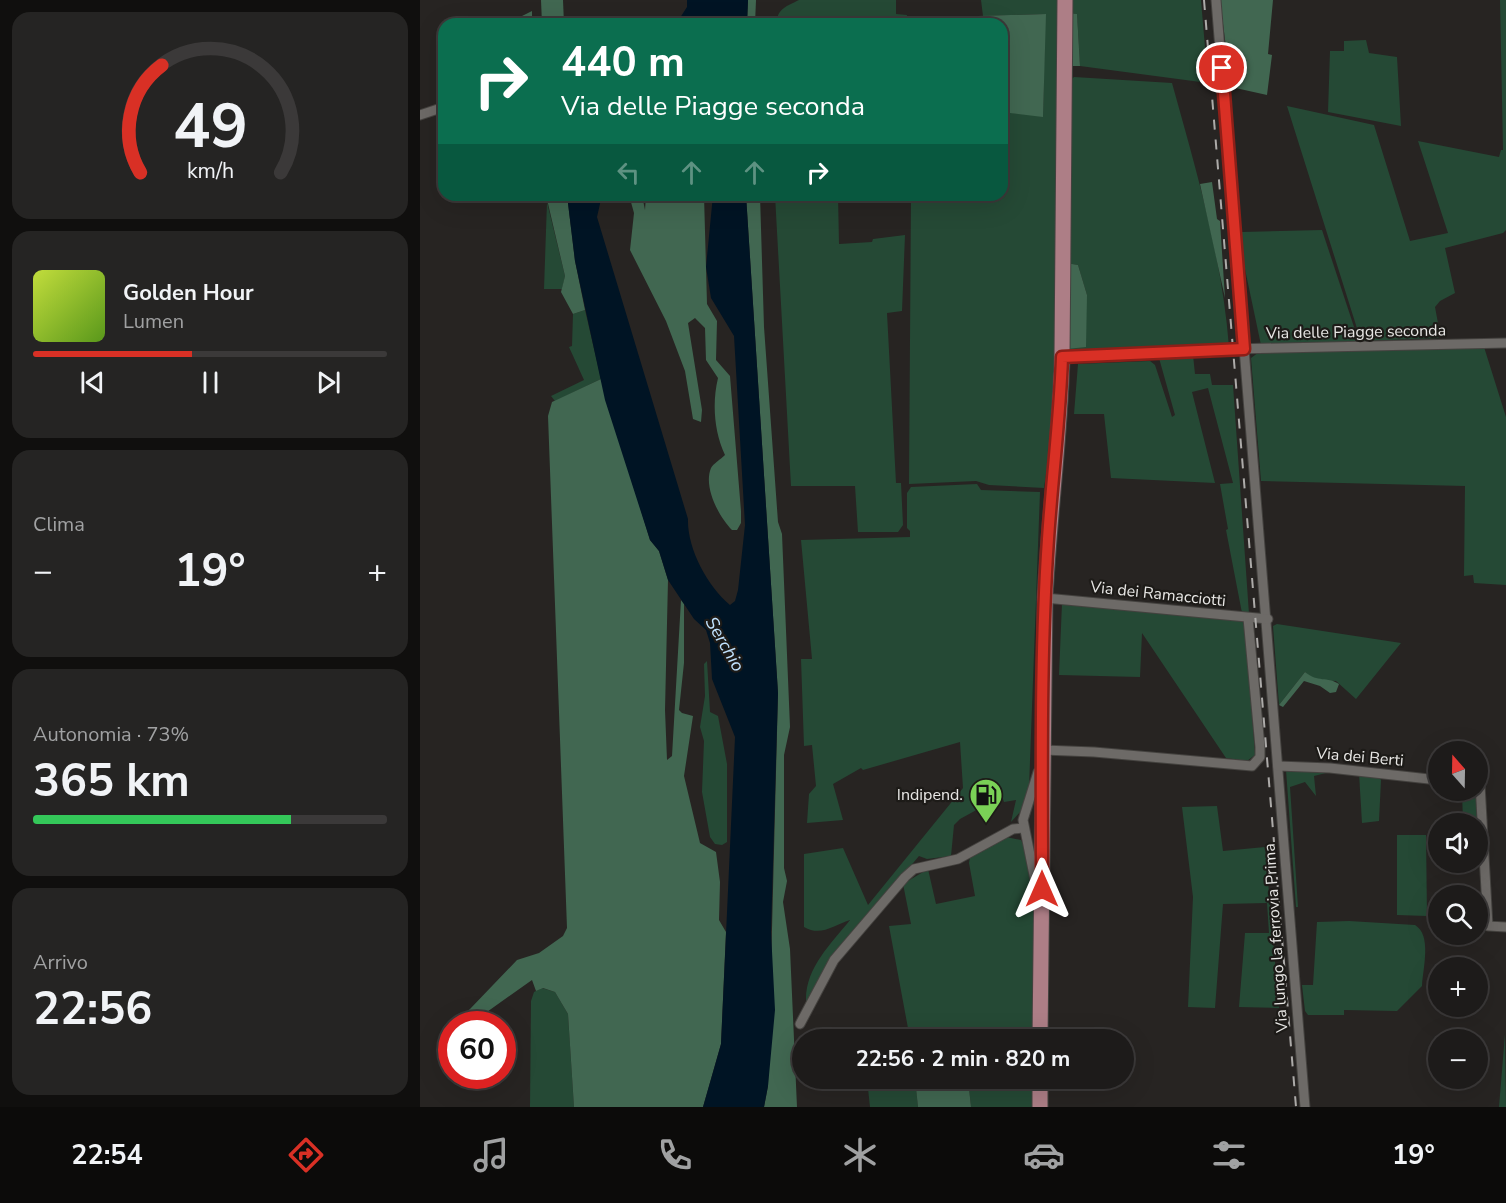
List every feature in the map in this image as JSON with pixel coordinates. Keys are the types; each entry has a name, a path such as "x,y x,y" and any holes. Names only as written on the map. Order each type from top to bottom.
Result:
{"main road":[{"path":"1040,1029 1045,598 1062,357 1065,0"},
{"path":"1040,1089 1040,1107"}],"street":[{"name":"Via lungo la ferrovia Prima","path":"1216,0 1268,619 1305,1107"},
{"path":"420,115 438,109"},
{"name":"Via delle Piagge seconda","path":"1062,357 1244,349 1506,343"},
{"name":"Via dei Ramacciotti","path":"1045,598 1268,619"},
{"path":"1042,889 1035,880 1023,828 1043,754 1094,752 1252,766 1260,757 1248,618"},
{"name":"Via dei Berti","path":"1278,766 1336,769 1428,779"},
{"path":"1481,801 1488,926 1506,927"},
{"path":"800,1024 834,960 914,869 958,859 1013,829 1023,828"}],"green space":[{"path":"541,0 563,0 564,18 542,18"},
{"path":"748,0 756,0 755,18 747,18"},
{"path":"799,0 896,0 896,14 907,15 907,18 777,18 780,11"},
{"path":"981,0 1058,0 1054,419 1044,488 989,485 976,481 909,484 911,201 1008,201 1008,113 1043,116 1045,14 983,16"},
{"path":"1069,0 1201,0 1208,83 1080,66 1077,14 1068,13"},
{"path":"1220,0 1273,0 1268,54 1272,55 1267,95 1231,87"},
{"path":"1500,0 1506,0 1506,230 1503,233 1445,248 1455,293 1440,301 1435,307 1440,334 1438,338 1361,341 1287,106 1374,125 1410,241 1448,233 1418,141 1499,157 1503,150"},
{"path":"532,11 532,18 518,18"},
{"path":"1068,13 1077,14 1080,66 1068,66"},
{"path":"1046,14 1043,117 1008,113 1008,18 915,18"},
{"path":"1366,40 1369,53 1397,57 1401,126 1328,112 1330,51 1344,51 1344,41"},
{"path":"1074,77 1172,83 1214,246 1226,313 1229,347 1071,353 1067,349 1087,295 1078,265 1066,263 1070,81"},
{"path":"1212,182 1217,219 1220,221 1225,298 1200,184"},
{"path":"547,201 568,201 575,261 585,310 573,314 561,292 565,276"},
{"path":"631,201 643,201 645,210 646,201 704,201 707,304 717,321 716,360 730,376 741,511 741,523 737,530 732,530 722,518 709,484 711,468 725,455 718,437 715,417 718,378 706,360 705,328 695,318 688,323 702,410 701,422 693,419 685,371 666,321 630,250 634,213"},
{"path":"746,201 760,201 764,327 778,522 782,534 790,727 784,755 784,868 787,881 783,902 790,949 794,1029 792,1089 796,1089 797,1107 764,1107 768,1086 778,693"},
{"path":"775,201 838,201 839,244 872,242 873,239 905,235 902,311 887,313 896,483 901,483 903,525 898,532 858,532 855,486 791,486"},
{"path":"547,202 565,276 562,289 544,289"},
{"path":"1322,230 1359,342 1261,345 1242,255 1242,232"},
{"path":"1066,263 1078,265 1087,295 1086,347 1067,349"},
{"path":"585,310 601,379 555,401 551,396 584,380 569,347 572,346 573,314"},
{"path":"1484,347 1506,417 1506,585 1474,583 1473,575 1464,576 1465,486 1261,481 1251,358 1259,352"},
{"path":"1193,355 1195,374 1210,374 1212,385 1233,385 1249,614 1242,613 1226,530 1228,529 1220,484 1233,483 1208,388 1192,392 1215,483 1111,478 1104,414 1074,414 1078,364 1150,361 1155,365 1172,417 1175,415 1159,358"},
{"path":"601,379 650,540 659,551 668,580 665,710 667,760 672,756 681,600 684,604 684,663 679,710 693,716 684,776 700,843 716,852 720,882 719,920 726,932 721,1044 703,1107 574,1107 568,1014 555,992 543,988 536,991 532,980 488,1011 467,1011 517,960 539,953 563,936 567,928 548,416 552,402"},
{"path":"977,484 981,490 1040,492 1029,788 1021,811 1011,822 1016,800 1004,802 1002,796 960,819 954,825 951,856 927,859 919,856 827,965 810,1001 806,1001 814,967 827,947 850,920 816,931 804,927 804,854 843,848 868,905 963,788 960,742 863,770 861,768 833,784 843,820 807,823 809,794 816,786 812,745 804,746 801,659 812,659 801,540 910,537 910,531 907,528 907,493 911,487"},
{"path":"1062,603 1245,619 1255,755 1247,761 1226,758 1142,633 1140,677 1059,675"},
{"path":"1277,624 1401,643 1356,699 1336,681 1314,680 1305,672 1279,705 1273,626"},
{"path":"707,661 710,712 718,716 727,764 727,842 722,845 715,844 710,837 702,792 704,741 700,727 705,696 704,664"},
{"path":"1305,672 1339,684 1336,692 1330,693 1320,686 1304,681 1283,707 1279,705"},
{"path":"1286,770 1330,772 1314,776 1316,796 1305,782 1290,787 1298,907 1296,907"},
{"path":"1359,773 1379,777 1381,780 1379,821 1362,823"},
{"path":"1462,801 1478,801 1479,813 1463,813"},
{"path":"1217,806 1223,851 1265,847 1279,1008 1239,1007 1245,933 1269,933 1267,903 1223,904 1215,1008 1188,1007 1193,897 1182,807"},
{"path":"1397,835 1426,835 1427,916 1397,915"},
{"path":"1006,837 1021,840 1024,846 1036,898 1034,1029 908,1029 889,926 911,924 903,884 928,869 936,904 975,896 970,857"},
{"path":"1349,921 1415,925 1420,930 1425,944 1422,986 1397,1011 1344,1010 1344,1015 1308,1015 1305,1011 1302,985 1313,985 1317,922"},
{"path":"542,988 555,992 568,1014 574,1107 530,1107 531,1001 534,992"},
{"path":"1505,1034 1506,1107 1499,1107"},
{"path":"868,1089 916,1089 918,1107 870,1107"},
{"path":"916,1089 969,1089 971,1107 918,1107"},
{"path":"969,1089 1034,1089 1034,1107 971,1107"}],"water":[{"path":"687,0 748,0 747,18 680,18 687,7"},
{"name":"Serchio","path":"568,201 601,201 597,217 688,519 691,542 706,577 730,605 735,601 738,590 745,525 734,336 711,298 706,267 712,201 746,201 778,693 771,932 775,1010 764,1107 703,1107 721,1044 735,737 712,679 710,643 706,630 694,619 668,580 659,551 650,540 605,400 575,261"}],"railway":[{"path":"1204,0 1296,1107"}],"place":[{"name":"Indipend.","path":"986,824"}],"route":[{"path":"1042,889 1045,598 1062,357 1244,349 1222,68"}]}
